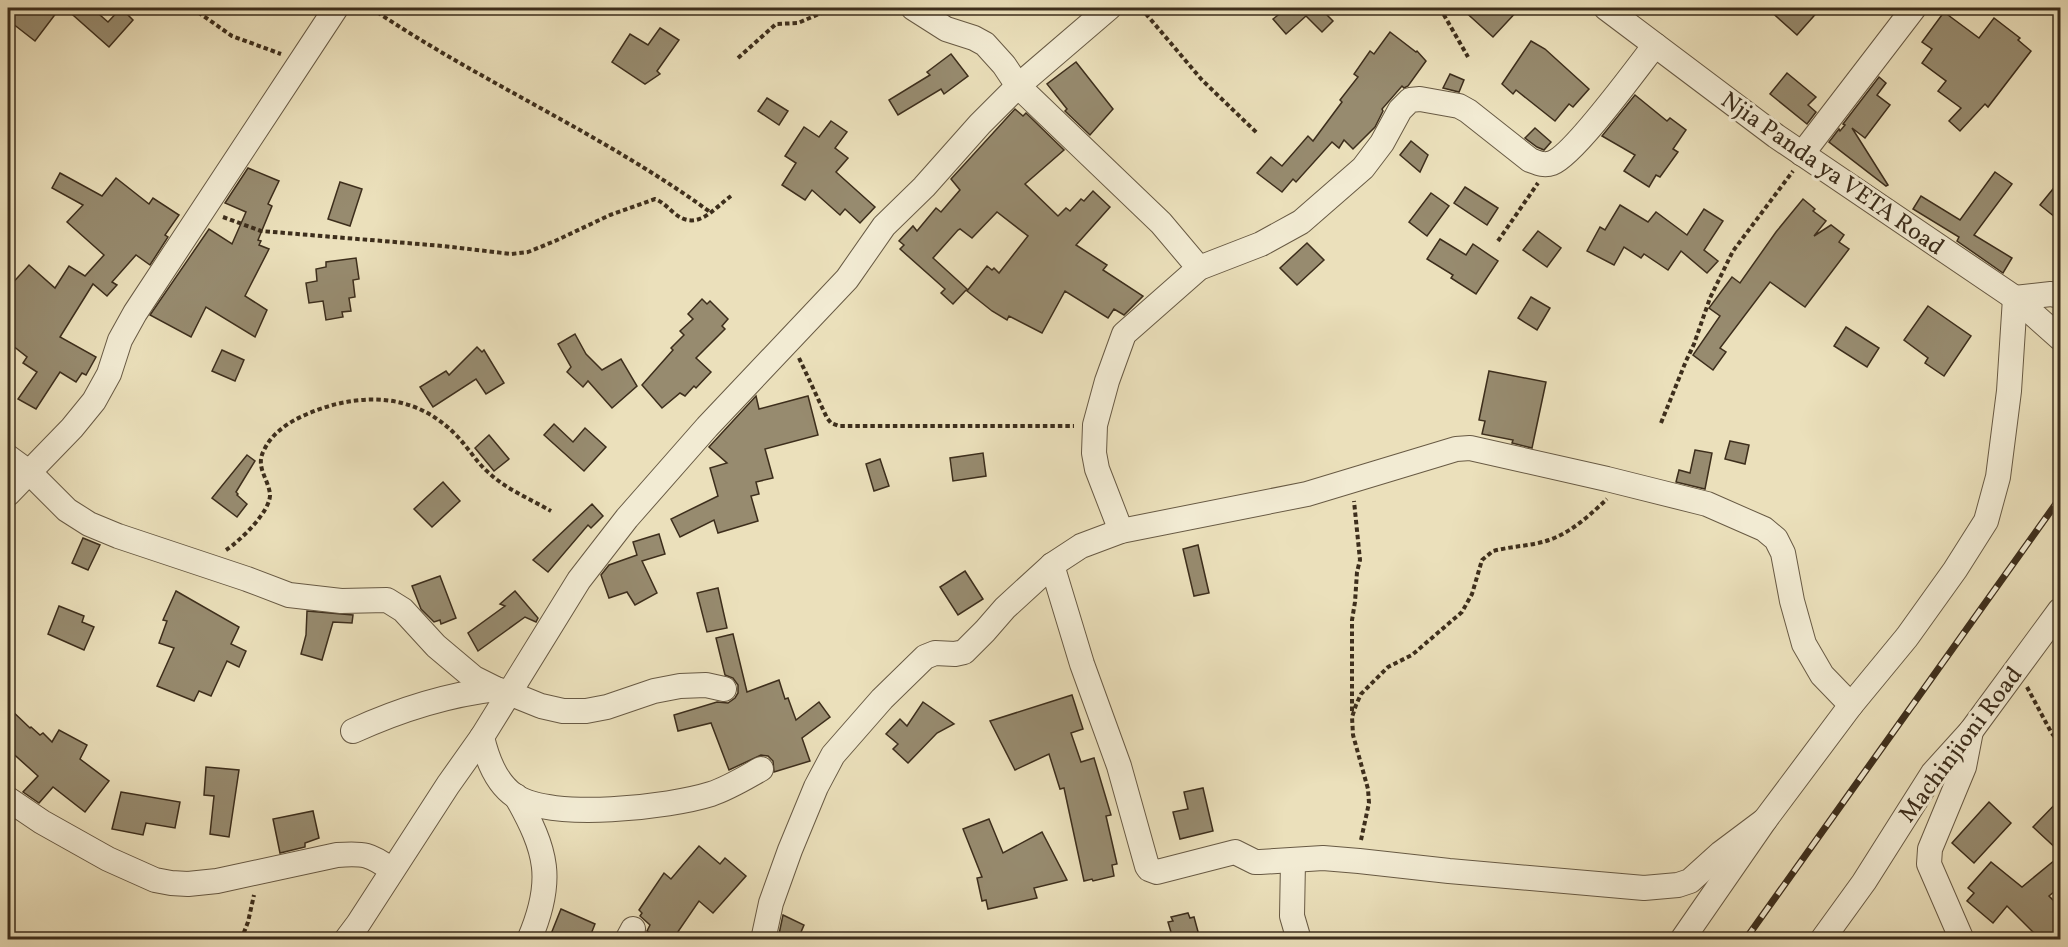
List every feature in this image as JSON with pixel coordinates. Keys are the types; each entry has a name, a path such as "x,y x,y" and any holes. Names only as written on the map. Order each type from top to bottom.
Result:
{"street":[{"path":"8,494 30,473 94,401 109,374 120,340 135,313 336,8"},
{"path":"913,8 946,29 985,44 1004,65 1018,86 1161,223 1199,268"},
{"path":"346,939 482,737 502,691 602,548 675,462 847,279 884,226 924,187 980,124 1018,86 1109,8"},
{"name":"Njia Panda ya VETA Road","path":"1606,8 1803,155 2015,298 2061,338"},
{"path":"1803,155 1914,8"},
{"path":"1121,531 1097,469 1094,453 1095,426 1107,381 1124,334 1199,268 1261,244 1301,222 1363,168 1382,143 1400,110 1410,100 1459,106 1530,160 1549,164 1559,160 1583,135 1655,45"},
{"path":"1682,939 1765,820 1851,705 1907,637 1955,570 1986,521 1998,477 2009,391 2015,298 2051,294 2061,296"},
{"path":"763,939 771,903 794,842 816,787 833,755 882,699 925,657 935,653 964,652 1005,608 1052,565 1081,546 1121,531 1307,494 1441,453 1470,448 1631,485 1707,504 1764,529 1776,539 1783,553 1792,601 1804,644 1822,675 1851,705"},
{"path":"8,457 30,473 67,510 89,524 118,536 288,595 341,601 387,600 396,604 442,652 474,678 552,709 586,711 680,686 706,685 723,689"},
{"path":"1052,565 1082,664 1119,766 1149,870 1156,872 1235,852 1255,862 1323,858 1644,888 1678,885 1690,881 1734,842 1765,820"},
{"name":"Machinjioni Road","path":"1822,939 1864,882 1934,773 1971,731 2061,610"},
{"path":"353,731 387,716 439,698 463,693 502,691"},
{"path":"1962,939 1929,864 1930,849 1964,767 1971,731"},
{"path":"482,737 487,758 501,782 516,796 529,820 544,867 545,892 540,915 529,939"},
{"path":"516,796 535,804 565,808 610,809 656,805 713,793 761,770"},
{"path":"8,799 42,822 108,859 155,880 188,884 217,881 337,855 373,856 392,870"},
{"path":"1293,861 1292,916 1299,939"}],"path":[{"path":"192,8 232,36 302,60"},
{"path":"371,8 656,174 710,212"},
{"path":"738,58 776,24 798,23 833,8"},
{"path":"1141,8 1202,80 1257,133"},
{"path":"1440,8 1468,57"},
{"path":"1661,423 1694,344 1710,298 1733,251 1803,155"},
{"path":"1498,241 1549,164"},
{"path":"204,208 235,223 261,231 511,254 528,252 555,242 610,215 655,199 687,222 697,222 731,196"},
{"path":"791,340 827,418 831,423 839,426 924,428 1095,426"},
{"path":"203,565 233,546 253,526 268,506 270,493 260,461 263,451 271,440 295,418 348,400 366,398 385,400 411,406 429,414 456,434 488,473 550,511"},
{"path":"1351,482 1359,531 1360,560 1352,620 1353,735 1368,789 1369,803 1360,844 1359,861"},
{"path":"1352,717 1361,694 1375,679 1388,668 1412,655 1462,612 1472,594 1482,560 1487,555 1509,547 1552,539 1581,523 1610,496 1631,485"},
{"path":"2018,667 2050,732 2061,744"},
{"path":"241,939 248,922 254,895 255,873"}],"building":[{"path":"8,8 60,8 35,41 8,20"},
{"path":"65,8 92,8 108,22 121,8 133,20 109,47"},
{"path":"1287,8 1320,8 1333,21 1322,32 1306,16 1286,34 1273,19"},
{"path":"1461,8 1520,8 1493,37"},
{"path":"1767,8 1821,8 1797,35"},
{"path":"1944,12 1979,38 1994,18 2020,38 2018,40 2031,51 1988,107 1985,104 1960,131 1949,121 1961,108 1938,91 1946,81 1922,63 1932,49 1922,42"},
{"path":"660,28 679,40 657,71 660,74 645,84 612,62 630,34 648,45"},
{"path":"1390,32 1417,51 1426,61 1408,86 1404,88 1402,86 1382,109 1375,127 1353,149 1344,140 1339,148 1332,142 1296,182 1293,179 1282,192 1257,173 1271,157 1282,166 1308,136 1313,141 1358,77 1354,74 1370,51 1374,54"},
{"path":"1531,41 1545,49 1589,89 1573,107 1569,104 1555,121 1516,90 1513,94 1502,84"},
{"path":"951,54 968,76 944,94 941,89 898,115 889,100 930,75 927,72"},
{"path":"1076,62 1113,109 1090,135 1065,111 1067,109 1047,84"},
{"path":"1787,73 1816,97 1808,105 1816,112 1807,124 1770,94"},
{"path":"1450,74 1464,80 1459,92 1443,88"},
{"path":"1879,77 1886,83 1877,95 1890,105 1865,138 1852,128 1888,185 1886,186 1829,142 1845,125 1843,124"},
{"path":"1635,95 1667,121 1670,118 1686,130 1673,149 1678,152 1660,177 1656,175 1649,187 1624,171 1635,155 1602,136"},
{"path":"767,98 788,111 779,125 758,111"},
{"path":"1015,109 1023,116 1026,113 1064,150 1025,184 1058,216 1066,208 1070,211 1081,199 1084,201 1093,191 1110,207 1076,245 1107,265 1103,270 1143,296 1124,315 1114,309 1108,318 1065,291 1042,333 1009,316 1007,320 967,291 987,266 999,273 1028,236 997,212 972,238 960,229 958,230 933,258 967,289 953,304 941,293 945,289 900,249 904,245 899,241 913,226 917,231 936,208 941,212 960,190 951,179"},
{"path":"831,121 847,132 835,148 848,158 836,172 875,207 860,223 845,209 840,215 812,190 805,200 782,185 796,163 785,156 804,127 819,137"},
{"path":"1535,128 1551,142 1544,150 1525,138"},
{"path":"1411,141 1428,155 1420,172 1400,155"},
{"path":"248,168 279,181 268,204 272,206 258,240 261,241 259,245 269,249 245,296 267,310 255,337 206,307 191,337 150,315 209,229 232,244 246,212 225,203"},
{"path":"1995,172 2012,184 1974,235 2012,258 2003,273 1957,241 1959,237 1913,209 1921,196 1960,220"},
{"path":"60,173 102,196 116,178 149,204 153,198 179,215 165,235 168,237 150,265 136,255 112,282 117,285 107,296 93,284 60,337 96,357 86,375 82,373 76,382 60,372 36,409 18,399 37,372 23,363 27,357 8,342 8,312 12,307 8,304 8,288 29,265 55,288 69,266 85,276 104,255 67,222 83,205 52,188"},
{"path":"2061,179 2061,222 2040,205"},
{"path":"340,182 362,189 350,226 328,219"},
{"path":"1465,187 1498,208 1487,225 1454,203"},
{"path":"1431,193 1449,206 1427,236 1409,222"},
{"path":"1803,199 1826,221 1814,236 1831,225 1844,235 1839,242 1849,249 1805,307 1770,282 1720,348 1726,352 1713,370 1693,355 1720,316 1709,308 1732,277 1740,283 1776,232"},
{"path":"1620,205 1648,222 1656,212 1687,235 1704,209 1723,221 1704,250 1718,261 1707,273 1681,251 1668,270 1644,254 1641,258 1624,247 1614,265 1587,251 1600,227 1605,230"},
{"path":"1538,231 1561,248 1547,267 1523,250"},
{"path":"1440,239 1466,255 1473,244 1498,261 1476,294 1451,278 1453,275 1427,259"},
{"path":"1307,243 1324,260 1297,285 1280,268"},
{"path":"356,258 359,279 353,280 355,297 349,298 351,311 342,312 343,317 326,320 323,301 309,303 306,283 317,281 316,269 326,267 326,262"},
{"path":"1531,297 1550,308 1537,330 1518,318"},
{"path":"702,299 707,304 710,301 728,319 722,326 725,329 696,358 711,372 696,388 694,386 685,396 680,393 662,408 642,385 684,335 680,331 693,319 688,314"},
{"path":"1928,306 1971,336 1944,376 1925,363 1928,358 1904,340"},
{"path":"1846,327 1879,348 1867,367 1834,346"},
{"path":"575,334 586,354 602,370 621,359 637,386 612,408 588,381 583,387 567,372 571,367 558,344"},
{"path":"477,347 482,352 484,350 504,383 486,394 476,379 433,407 420,387 446,371 449,375"},
{"path":"222,350 244,360 235,381 212,371"},
{"path":"1489,371 1546,382 1532,448 1512,443 1513,440 1482,434 1485,421 1479,420"},
{"path":"756,396 759,409 808,396 818,435 765,449 773,478 756,482 759,494 751,496 758,521 718,533 714,520 680,537 671,519 718,496 710,468 727,463 709,447"},
{"path":"554,424 573,442 585,428 606,447 584,471 544,435"},
{"path":"489,435 509,459 494,471 475,448"},
{"path":"1730,441 1749,445 1745,464 1725,459"},
{"path":"1695,450 1712,453 1705,489 1676,482 1679,470 1690,473"},
{"path":"983,453 986,476 953,481 950,458"},
{"path":"247,455 255,461 236,492 247,504 237,517 212,498"},
{"path":"880,459 889,486 874,491 866,464"},
{"path":"443,482 460,501 432,527 414,509"},
{"path":"592,504 603,516 591,528 588,525 548,572 533,560"},
{"path":"659,534 665,554 642,561 657,593 635,605 627,592 609,598 601,575 609,565 637,555 633,542"},
{"path":"83,538 100,545 88,570 72,563"},
{"path":"1198,545 1209,593 1194,596 1183,549"},
{"path":"965,571 983,599 958,615 940,587"},
{"path":"440,576 456,618 441,624 440,620 434,622 421,609 412,586"},
{"path":"718,588 727,628 707,632 697,593"},
{"path":"176,591 239,627 231,644 246,651 239,667 227,661 211,696 199,691 194,701 157,686 174,648 159,643 167,621 163,620"},
{"path":"515,591 538,618 536,622 525,617 478,651 468,633 505,606 500,604"},
{"path":"59,606 84,616 82,622 94,627 84,650 48,634"},
{"path":"307,611 353,615 352,623 333,622 322,660 301,654 306,635"},
{"path":"733,634 747,692 779,680 785,699 788,698 796,720 819,702 830,717 802,738 810,761 774,772 773,761 768,756 761,755 729,770 711,723 678,731 674,715 717,702 728,703 738,693 738,685 733,678 725,675 716,638"},
{"path":"1072,695 1083,729 1071,733 1081,762 1094,758 1111,815 1106,816 1117,864 1112,865 1114,876 1093,881 1092,879 1084,881 1064,788 1060,789 1049,754 1015,770 990,721"},
{"path":"923,702 954,724 937,733 908,763 893,749 898,744 886,734 900,719 907,726"},
{"path":"8,707 30,728 40,735 43,733 52,742 59,730 87,745 80,759 109,781 85,812 53,787 39,803 23,792 38,776 8,749"},
{"path":"206,767 239,770 229,837 210,834 214,796 204,795"},
{"path":"1203,788 1213,831 1180,839 1173,812 1188,809 1184,792"},
{"path":"121,792 180,802 175,828 146,823 143,835 112,829"},
{"path":"2061,798 2061,853 2033,827"},
{"path":"1989,802 2011,823 1974,863 1952,843"},
{"path":"313,811 319,838 305,843 305,847 280,853 273,819"},
{"path":"989,819 1003,853 1042,832 1067,880 1034,888 1037,898 988,909 986,900 982,901 977,878 982,877 963,829"},
{"path":"699,846 720,864 725,858 746,876 713,913 699,901 673,939 660,939 647,931 650,925 640,916 642,913 639,910 664,873 671,879"},
{"path":"2061,855 2061,886 2049,896 2061,908 2061,939 2040,939 2007,906 1993,923 1967,901 1974,893 1968,888 1991,862 2022,887"},
{"path":"561,909 595,924 589,939 549,939"},
{"path":"1188,913 1190,918 1194,917 1200,939 1173,939 1168,922 1173,921 1171,917"},
{"path":"783,915 804,925 798,939 790,939 779,934"}],"railway":[{"path":"1745,940 2060,498"}]}
